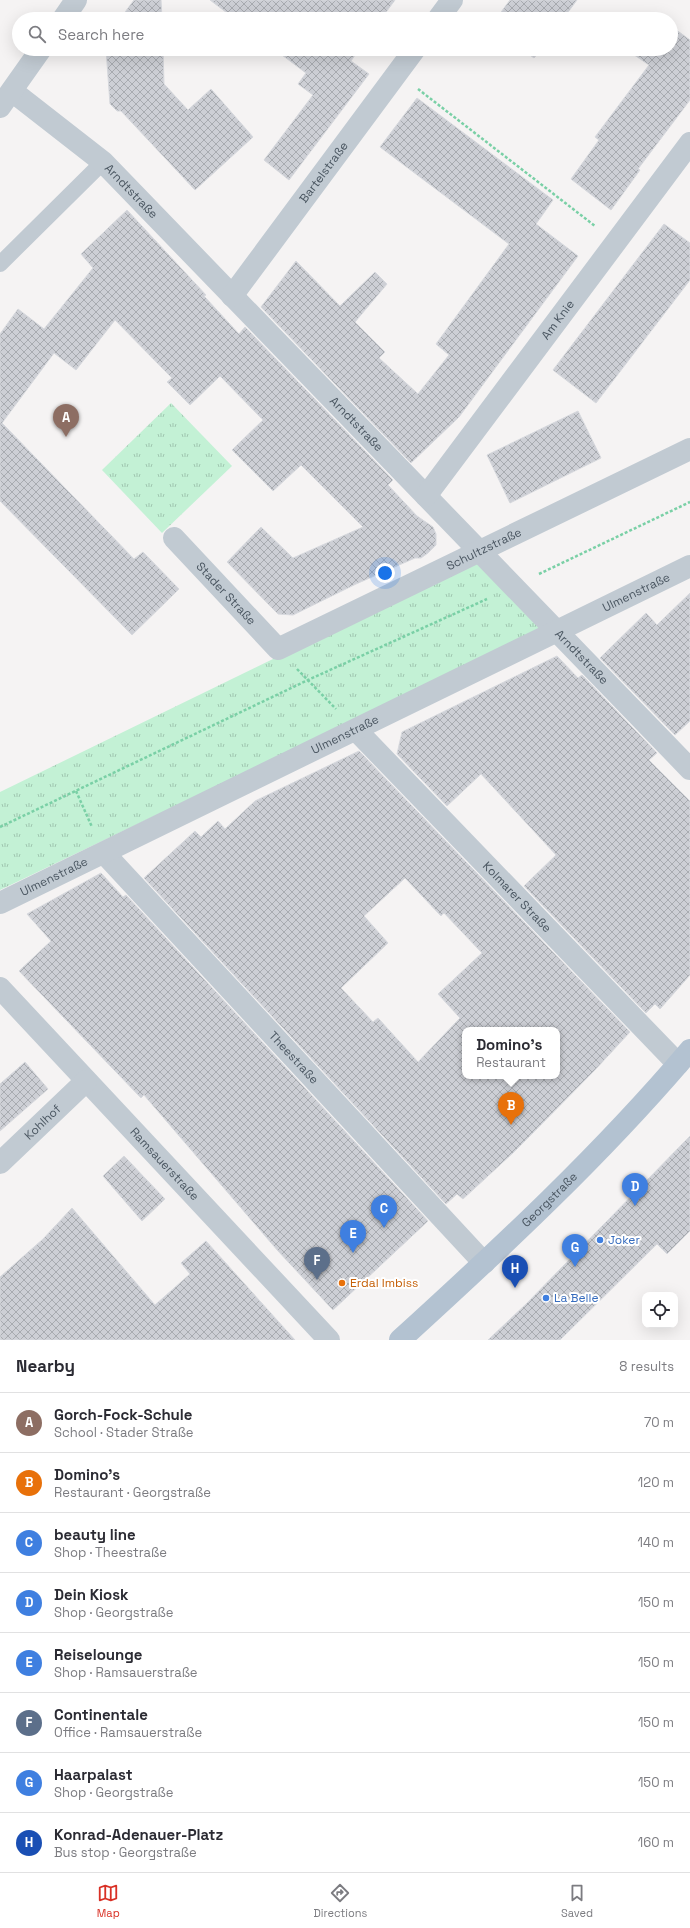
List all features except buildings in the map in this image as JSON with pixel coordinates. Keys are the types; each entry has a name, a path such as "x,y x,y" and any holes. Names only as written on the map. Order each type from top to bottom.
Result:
{"main road":[{"name":"Georgstraße","path":"400,1340 484,1263 599,1149 684,1057"}],"street":[{"path":"68,12 76,0"},
{"path":"443,12 452,0"},
{"path":"6,99 36,56"},
{"name":"Bartelstraße","path":"232,296 410,56"},
{"name":"Arndtstraße","path":"6,99 103,162 690,769"},
{"name":"Am Knie","path":"426,496 690,143"},
{"name":"Schultzstraße","path":"278,649 690,449"},
{"name":"Stader Straße","path":"174,538 278,649"},
{"name":"Ulmenstraße","path":"0,903 690,566"},
{"name":"Kolmarer Straße","path":"356,730 684,1057"},
{"name":"Theestraße","path":"104,853 484,1263"},
{"name":"Ramsauerstraße","path":"0,988 329,1340"},
{"name":"Kohlhof","path":"0,1163 86,1081"}],"lane":[{"path":"0,264 103,162"}],"path":[{"path":"397,73 616,242"},
{"path":"0,827 308,680 513,587 690,502"},
{"path":"278,649 356,730"},
{"path":"76,791 104,853"}],"green space":[{"path":"171,403 232,466 162,533 102,470"},
{"path":"474,561 544,629 0,890 0,792"}],"place":[{"name":"Gorch-Fock-Schule","path":"66,437"},
{"name":"Domino's","path":"511,1125"},
{"name":"Dein Kiosk","path":"635,1206"},
{"name":"beauty line","path":"384,1228"},
{"name":"Joker","path":"600,1240"},
{"name":"Reiselounge","path":"353,1253"},
{"name":"Haarpalast","path":"575,1267"},
{"name":"Continentale","path":"317,1280"},
{"name":"Erdal Imbiss","path":"342,1283"},
{"name":"Konrad-Adenauer-Platz","path":"515,1288"},
{"name":"La Belle","path":"546,1298"}]}
